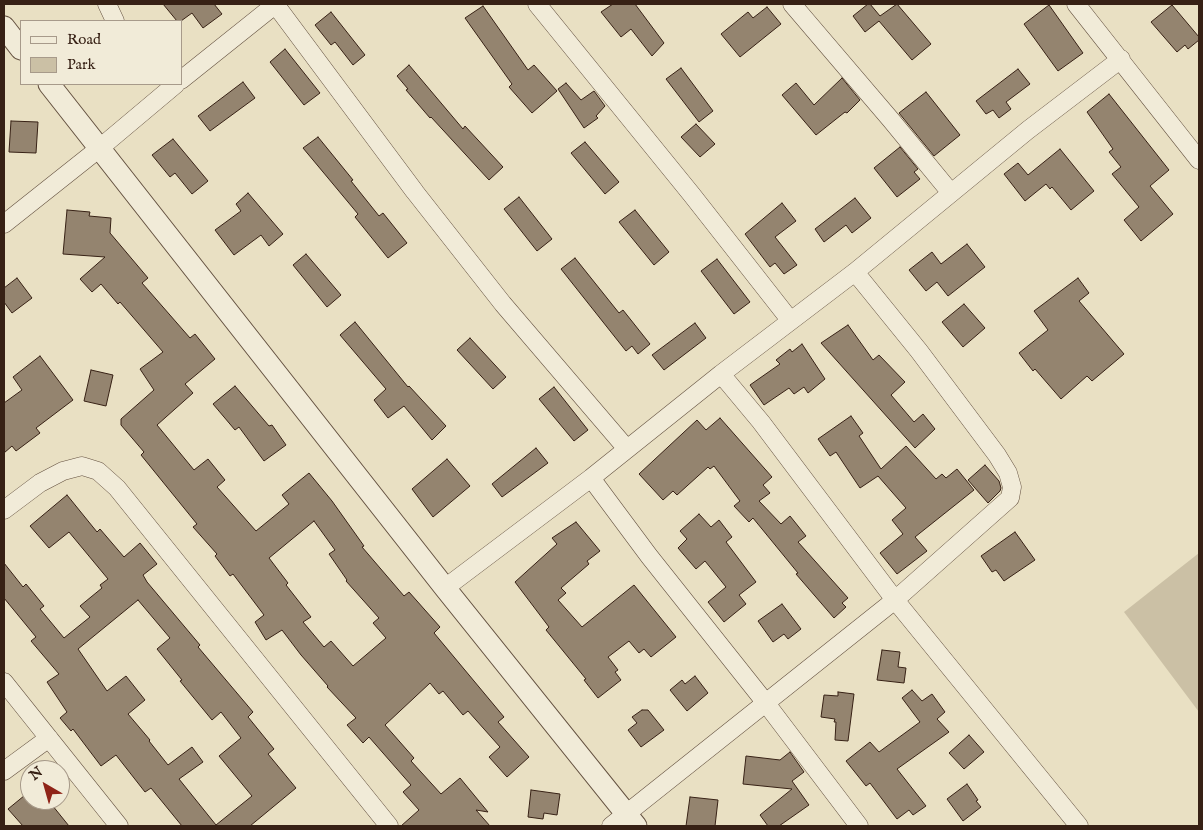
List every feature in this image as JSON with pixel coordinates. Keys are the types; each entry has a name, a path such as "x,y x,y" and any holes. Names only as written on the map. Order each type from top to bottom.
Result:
{"street":[{"path":"108,4 115,20"},
{"path":"182,79 276,4 410,184 498,296 627,450"},
{"path":"537,4 692,195 790,320"},
{"path":"792,4 951,194"},
{"path":"1076,4 1121,58 1199,160"},
{"path":"4,27 20,48"},
{"path":"445,588 591,478 790,320 855,272 1028,130 1121,58"},
{"path":"50,85 101,147 625,822 765,702 895,600 1010,498 1012,487 1008,473 996,455 919,351 855,272"},
{"path":"4,224 101,147 164,87"},
{"path":"721,374 761,422 895,600 1079,826"},
{"path":"4,510 40,483 63,471 82,466 98,471 117,488 389,826"},
{"path":"591,478 649,556 765,702 859,826"},
{"path":"4,682 120,826"},
{"path":"4,771 49,738"}],"green space":[{"path":"1199,553 1199,712 1124,612"}],"building":[{"path":"163,4 214,4 222,14 203,28 192,13 182,20 176,20"},
{"path":"613,4 635,4 664,43 652,56 631,29 621,37 601,12"},
{"path":"868,4 880,16 897,4 931,44 912,60 879,21 865,32 853,16"},
{"path":"1049,5 1083,53 1058,71 1024,24"},
{"path":"1172,5 1199,37 1199,40 1188,49 1185,45 1177,52 1151,22"},
{"path":"483,6 528,70 534,65 557,91 532,113 509,87 512,84 465,18"},
{"path":"767,7 781,24 740,57 721,34 748,12 753,18"},
{"path":"331,12 365,55 353,65 335,42 331,45 315,25"},
{"path":"285,49 320,93 304,105 270,62"},
{"path":"409,65 463,129 465,126 503,167 489,180 406,90 408,89 397,76"},
{"path":"681,68 713,111 699,122 666,79"},
{"path":"1018,69 1030,84 1006,102 1011,109 999,118 993,110 986,114 976,101"},
{"path":"842,78 860,100 847,113 845,112 816,135 782,95 796,83 814,105"},
{"path":"243,82 255,98 210,131 198,116"},
{"path":"566,83 581,100 594,91 605,106 596,116 598,118 584,128 558,89"},
{"path":"926,92 960,135 934,156 899,113"},
{"path":"1109,94 1169,170 1150,186 1173,214 1141,241 1124,220 1139,207 1112,174 1121,167 1109,152 1113,149 1087,112"},
{"path":"11,121 38,122 36,153 9,152"},
{"path":"696,124 715,144 700,157 681,137"},
{"path":"318,137 379,216 383,213 407,243 388,258 355,217 358,214 303,148"},
{"path":"173,139 208,181 192,194 175,173 170,177 152,155"},
{"path":"585,142 619,182 605,194 571,153"},
{"path":"900,147 918,169 914,172 920,179 897,197 874,168"},
{"path":"1060,149 1094,191 1071,210 1052,187 1050,189 1046,184 1025,201 1004,174 1018,163 1028,175"},
{"path":"248,193 283,234 269,246 261,235 234,255 215,230 241,211 236,204"},
{"path":"519,197 552,239 537,251 504,209"},
{"path":"855,198 871,218 852,233 846,225 824,242 815,229"},
{"path":"782,203 796,221 775,237 797,265 784,274 775,263 770,267 745,234"},
{"path":"67,210 90,212 89,216 111,218 110,233 148,278 142,283 190,338 195,334 215,359 185,384 193,393 157,425 194,470 208,459 225,480 217,487 256,531 289,504 282,495 309,473 332,501 364,546 362,547 404,596 409,592 440,627 434,633 504,717 498,722 529,757 507,777 489,757 500,747 468,711 463,715 443,691 439,694 430,683 385,725 414,758 411,761 441,794 460,778 488,812 476,810 490,826 401,826 419,810 403,792 411,785 369,737 363,743 347,725 356,718 327,687 282,630 266,640 255,622 264,615 233,574 230,576 215,556 217,554 193,527 197,524 141,455 144,452 121,425 121,419 154,390 140,369 163,352 120,302 118,304 101,284 92,292 80,279 105,257 63,254","holes":["314,521 335,550 329,554 346,581 379,618 373,623 386,638 353,666 331,641 324,647 303,622 311,617 286,585 288,583 269,558"]},
{"path":"635,210 669,252 654,265 619,222"},
{"path":"967,244 985,267 948,296 937,282 926,291 909,270 932,252 941,264"},
{"path":"306,254 341,295 327,307 293,265"},
{"path":"575,258 619,313 623,310 650,344 638,354 632,346 626,351 561,269"},
{"path":"717,259 750,302 734,314 701,271"},
{"path":"17,278 32,298 12,313 4,302 4,288"},
{"path":"1078,278 1089,293 1079,301 1124,354 1092,381 1087,376 1061,399 1035,369 1033,371 1019,353 1048,330 1034,311"},
{"path":"964,304 985,328 963,347 942,322"},
{"path":"355,322 408,387 446,426 432,440 404,406 388,418 374,400 386,389 340,335"},
{"path":"695,323 706,338 664,370 652,355"},
{"path":"848,325 873,360 879,355 905,382 891,395 914,422 923,414 935,429 915,448 821,343"},
{"path":"470,338 506,377 493,389 457,350"},
{"path":"802,344 825,379 808,393 804,387 794,394 789,388 764,405 750,385 780,364 776,360 790,349 792,352"},
{"path":"40,356 73,400 36,428 40,433 16,451 12,446 4,453 4,403 22,390 13,377"},
{"path":"91,370 113,375 106,406 84,401"},
{"path":"235,386 269,426 272,425 286,445 264,461 239,427 235,430 213,404"},
{"path":"554,387 588,430 574,441 539,399"},
{"path":"851,416 863,433 859,436 881,469 906,446 936,479 942,474 946,478 957,469 974,490 915,537 927,551 897,574 880,553 903,534 892,520 906,508 878,476 860,488 836,452 830,456 818,439"},
{"path":"720,418 772,477 763,485 770,493 759,501 781,524 790,516 806,536 798,542 848,598 842,603 846,607 834,618 796,574 798,573 753,518 749,522 734,506 740,501 714,466 710,469 708,467 677,495 673,491 663,500 639,474 697,420 706,430"},
{"path":"536,448 548,463 502,497 492,484"},
{"path":"447,459 470,486 433,517 412,489"},
{"path":"985,465 999,481 1001,488 988,503 968,480"},
{"path":"67,495 97,532 100,529 124,557 140,543 157,564 143,575 147,582 200,645 198,647 253,712 248,717 274,749 268,754 296,788 250,826 182,826 151,788 145,792 116,755 101,766 73,729 71,731 60,718 67,712 47,682 59,674 31,641 36,637 4,598 4,563 23,587 26,584 44,606 40,609 64,638 90,617 80,606 102,588 100,585 108,579 69,532 49,548 30,526","holes":["138,600 170,638 157,649 212,720 221,712 241,738 219,756 252,796 216,825 179,779 203,762 192,747 168,765 128,714 145,700 126,676 107,691 78,649"]},
{"path":"699,514 711,527 719,520 732,537 726,542 756,582 739,595 746,604 724,622 708,602 726,587 705,561 696,569 678,548 687,539 680,531"},
{"path":"576,522 600,551 587,561 589,564 561,588 566,593 558,600 582,627 634,585 676,637 651,657 644,649 639,653 629,641 608,657 618,670 615,672 621,680 598,698 584,680 586,679 546,630 549,627 515,582 557,544 552,538"},
{"path":"1015,532 1035,560 1004,581 996,570 992,572 981,556"},
{"path":"782,604 801,629 788,639 784,634 773,642 758,621"},
{"path":"882,650 900,652 898,667 906,668 904,683 877,680"},
{"path":"695,676 708,693 687,711 670,690 682,680 685,684"},
{"path":"912,690 922,701 932,694 945,712 937,719 949,732 897,769 926,806 913,815 909,810 897,819 870,783 866,786 846,761 870,742 879,752 920,722 902,698"},
{"path":"838,692 854,694 848,741 835,740 835,719 821,717 824,695 838,696"},
{"path":"642,710 648,710 664,730 641,747 628,730 637,723 632,717"},
{"path":"969,735 984,752 964,769 949,753"},
{"path":"790,752 804,772 792,781 809,805 779,826 768,826 760,815 792,789 743,784 746,756 780,760"},
{"path":"967,784 981,807 963,821 947,799"},
{"path":"531,790 560,794 557,815 544,813 543,819 528,817"},
{"path":"690,797 718,800 715,826 686,826"},
{"path":"20,799 20,810 56,810 69,826 23,826 8,809"}]}
